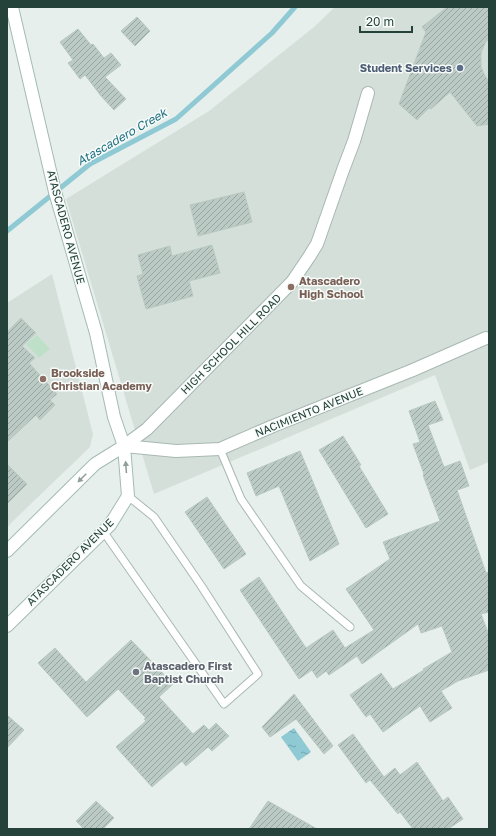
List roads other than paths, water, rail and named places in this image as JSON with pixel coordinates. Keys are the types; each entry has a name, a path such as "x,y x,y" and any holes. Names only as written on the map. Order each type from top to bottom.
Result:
{"street":[{"name":"ATASCADERO AVENUE","path":"7,626 110,525 128,496 124,446 114,417 96,334 59,204 12,7"},
{"name":"HIGH SCHOOL HILL ROAD","path":"124,446 147,429 292,282 317,244 342,170 354,140 368,94"},
{"name":"NACIMIENTO AVENUE","path":"124,446 176,451 220,450 273,426 413,370 486,338"},
{"path":"7,551 95,464 124,446"}],"lane":[{"path":"220,450 241,498 301,586 350,627"},
{"path":"104,531 224,704 258,674 200,584 154,517 128,496"}],"water":[{"path":"294,728 311,752 298,761 281,737"}],"waterway":[{"name":"Atascadero Creek","path":"7,231 90,164 176,119 272,33 295,7"}],"place":[{"name":"Student Services","path":"460,68"},
{"name":"Atascadero High School","path":"291,287"},
{"name":"Brookside Christian Academy","path":"43,379"},
{"name":"Atascadero First Baptist Church","path":"136,672"}]}
